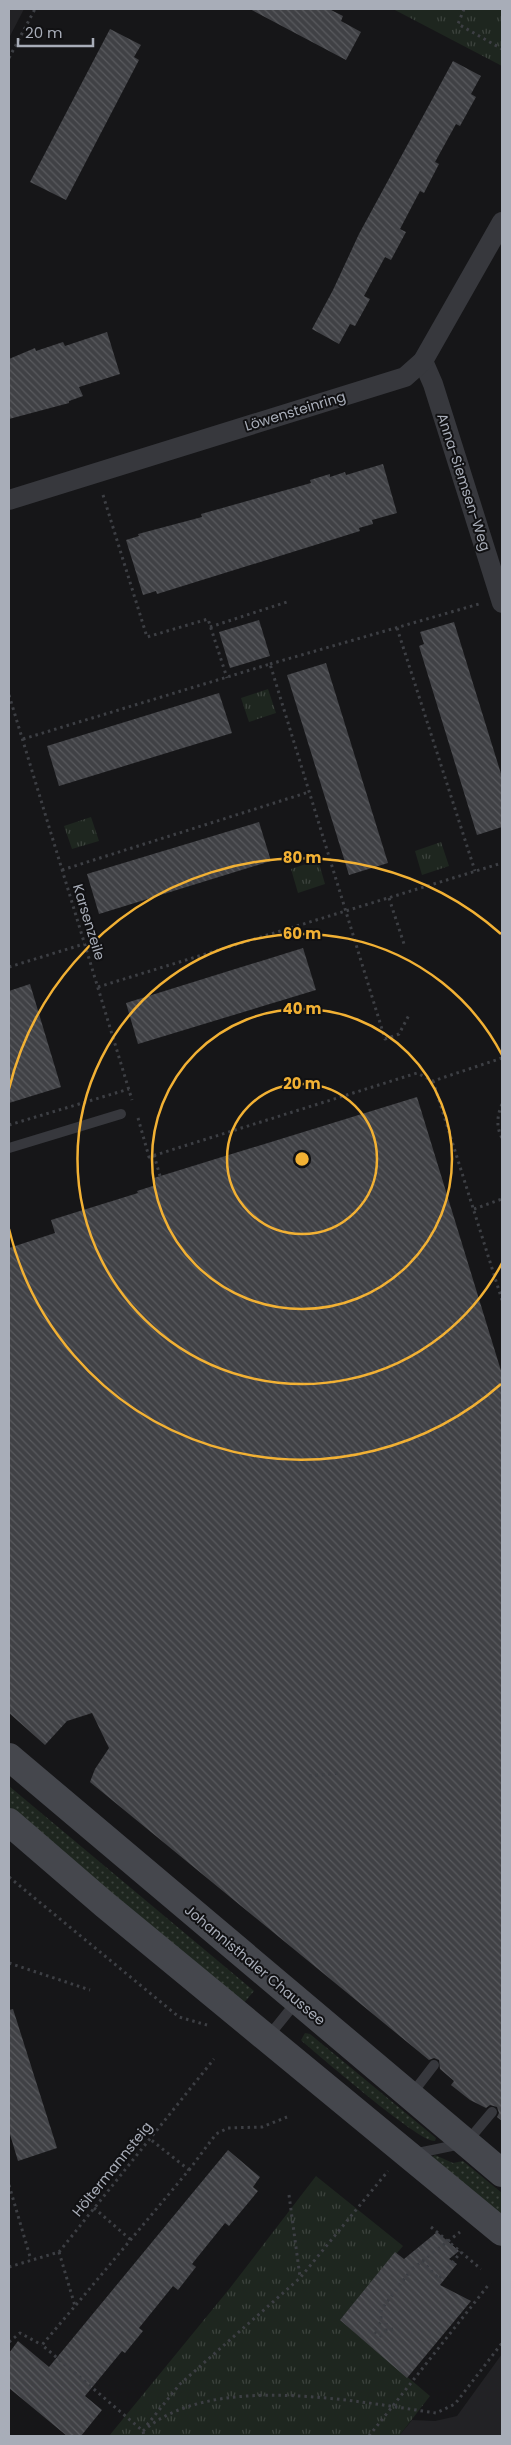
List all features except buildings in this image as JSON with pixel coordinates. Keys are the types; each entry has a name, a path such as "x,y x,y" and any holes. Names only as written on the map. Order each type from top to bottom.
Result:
{"main road":[{"name":"Johannisthaler Chaussee","path":"9,1757 502,2173"},
{"path":"9,1822 104,1904 268,2037 502,2232"}],"street":[{"name":"Löwensteinring","path":"9,500 405,377 423,361 502,222"},
{"name":"Anna-Siemsen-Weg","path":"423,361 433,384 502,603"}],"lane":[{"path":"9,1148 121,1114"},
{"path":"268,2037 297,2001"},
{"path":"411,2096 434,2065"},
{"path":"410,2155 466,2143 492,2112"}],"path":[{"path":"9,58 35,9"},
{"path":"464,9 458,24 502,49"},
{"path":"103,494 147,637 208,619 227,678"},
{"path":"210,627 290,601"},
{"path":"22,739 270,664 481,604"},
{"path":"397,628 475,871"},
{"path":"270,664 385,1039 399,1034 408,1015"},
{"name":"Karsenzeile","path":"9,694 134,1106"},
{"path":"62,870 310,792"},
{"path":"98,987 502,863"},
{"path":"389,898 405,947"},
{"path":"9,967 84,944"},
{"path":"136,1114 149,1157 417,1073 433,1081 502,1058"},
{"path":"433,1081 502,1300"},
{"path":"9,1125 129,1089"},
{"path":"502,1104 498,1114 498,1124 502,1138"},
{"path":"154,1155 160,1176"},
{"path":"474,1209 502,1199"},
{"path":"309,1776 340,1773"},
{"path":"9,1878 179,2017 208,2026"},
{"path":"9,1963 90,1990"},
{"name":"Höltermannsteig","path":"59,2252 214,2058"},
{"path":"42,2345 189,2170 216,2134 228,2128 262,2127 288,2117"},
{"path":"150,2139 189,2170"},
{"path":"9,2184 31,2260"},
{"path":"140,2436 180,2384 300,2278 374,2188"},
{"path":"289,2195 300,2278"},
{"path":"94,2208 131,2240"},
{"path":"431,2227 481,2269"},
{"path":"412,2269 462,2229"},
{"path":"9,2267 59,2252 76,2306"},
{"path":"422,2262 439,2279 461,2252"},
{"path":"393,2329 386,2331 381,2336 373,2331 380,2322 381,2310 408,2274"},
{"path":"369,2436 490,2283"},
{"path":"386,2323 386,2331"},
{"path":"9,2342 20,2333 42,2345 142,2431 144,2436"},
{"path":"142,2431 158,2418 175,2412 219,2399 258,2394 308,2396 436,2413 455,2404 502,2344"}],"shaded area":[{"path":"9,9 24,9 9,38"},
{"path":"502,2354 502,2436 399,2436 412,2420 435,2421 457,2416"}],"green space":[{"path":"393,9 502,9 502,66"},
{"path":"268,689 276,713 249,722 241,698"},
{"path":"91,817 99,841 72,849 64,826"},
{"path":"441,842 449,866 422,875 415,851"},
{"path":"318,860 325,884 298,893 291,869"},
{"path":"9,1786 254,1991 242,2005 9,1810"},
{"path":"305,2033 310,2034 436,2138 435,2141 411,2129 349,2081 301,2040"},
{"path":"435,2155 453,2163 463,2161 502,2193 502,2219 432,2157"},
{"path":"316,2176 403,2246 340,2320 430,2396 399,2436 109,2436 230,2288"}]}
